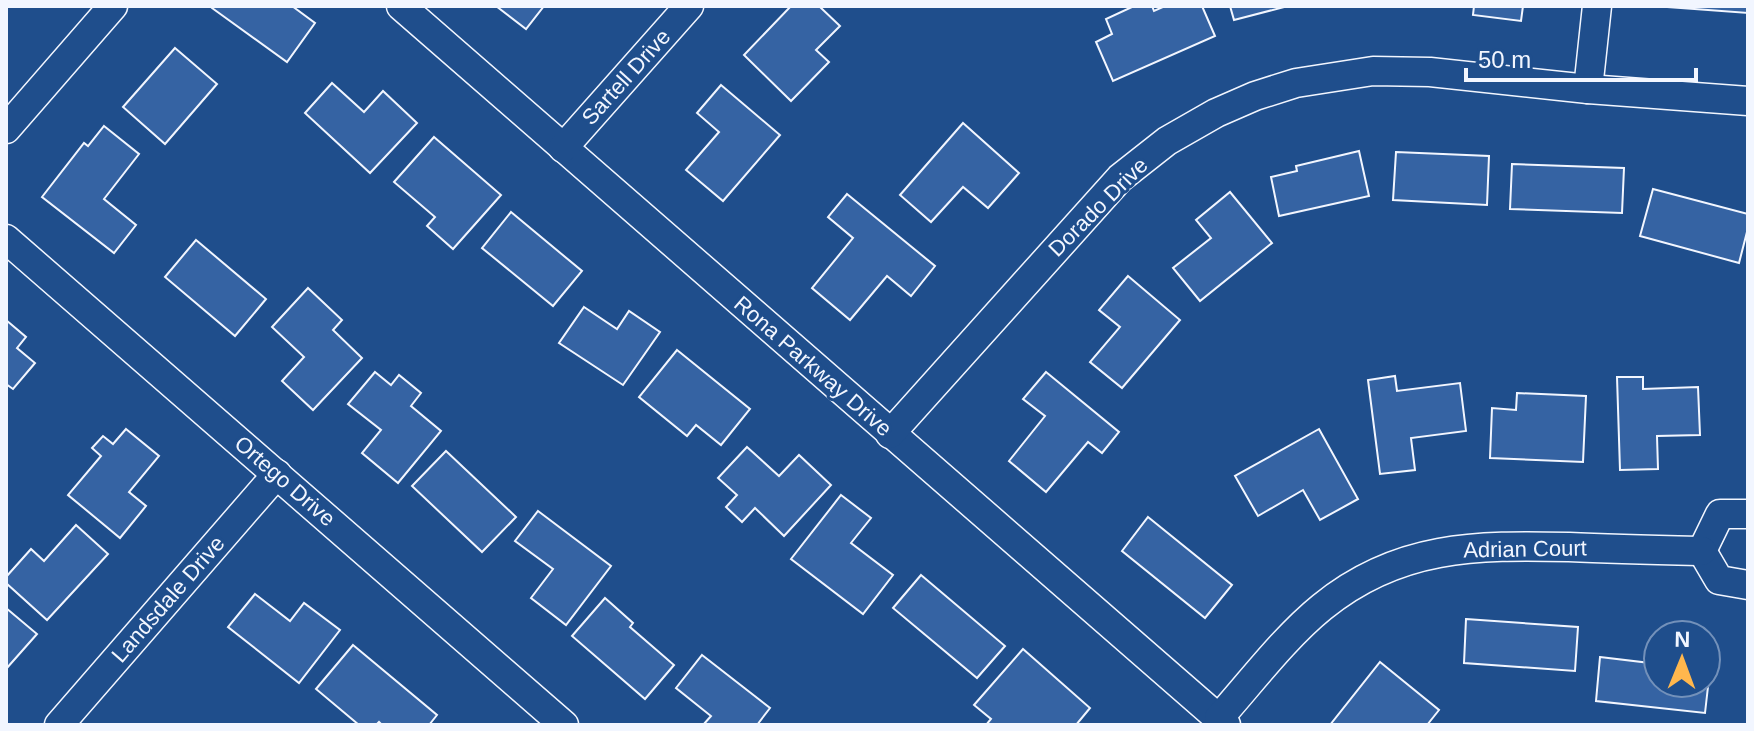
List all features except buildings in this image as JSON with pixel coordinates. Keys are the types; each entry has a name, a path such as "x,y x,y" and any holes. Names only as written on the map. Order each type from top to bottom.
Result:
{"street":[{"path":"6,129 113,6"},
{"name":"Rona Parkway Drive","path":"401,6 1222,722"},
{"name":"Sartell Drive","path":"563,148 689,6"},
{"path":"1588,89 1597,6"},
{"name":"Dorado Drive","path":"890,434 1120,178 1167,141 1216,113 1255,96 1296,83 1373,71 1430,72 1588,89 1748,101"},
{"name":"Ortego Drive","path":"6,239 564,725"},
{"name":"Landsdale Drive","path":"59,725 277,474"},
{"path":"1748,514 1720,514 1702,551 1719,580 1748,585"},
{"name":"Adrian Court","path":"1222,722 1295,632 1323,606 1368,577 1418,557 1460,548 1504,546 1702,551"}]}
